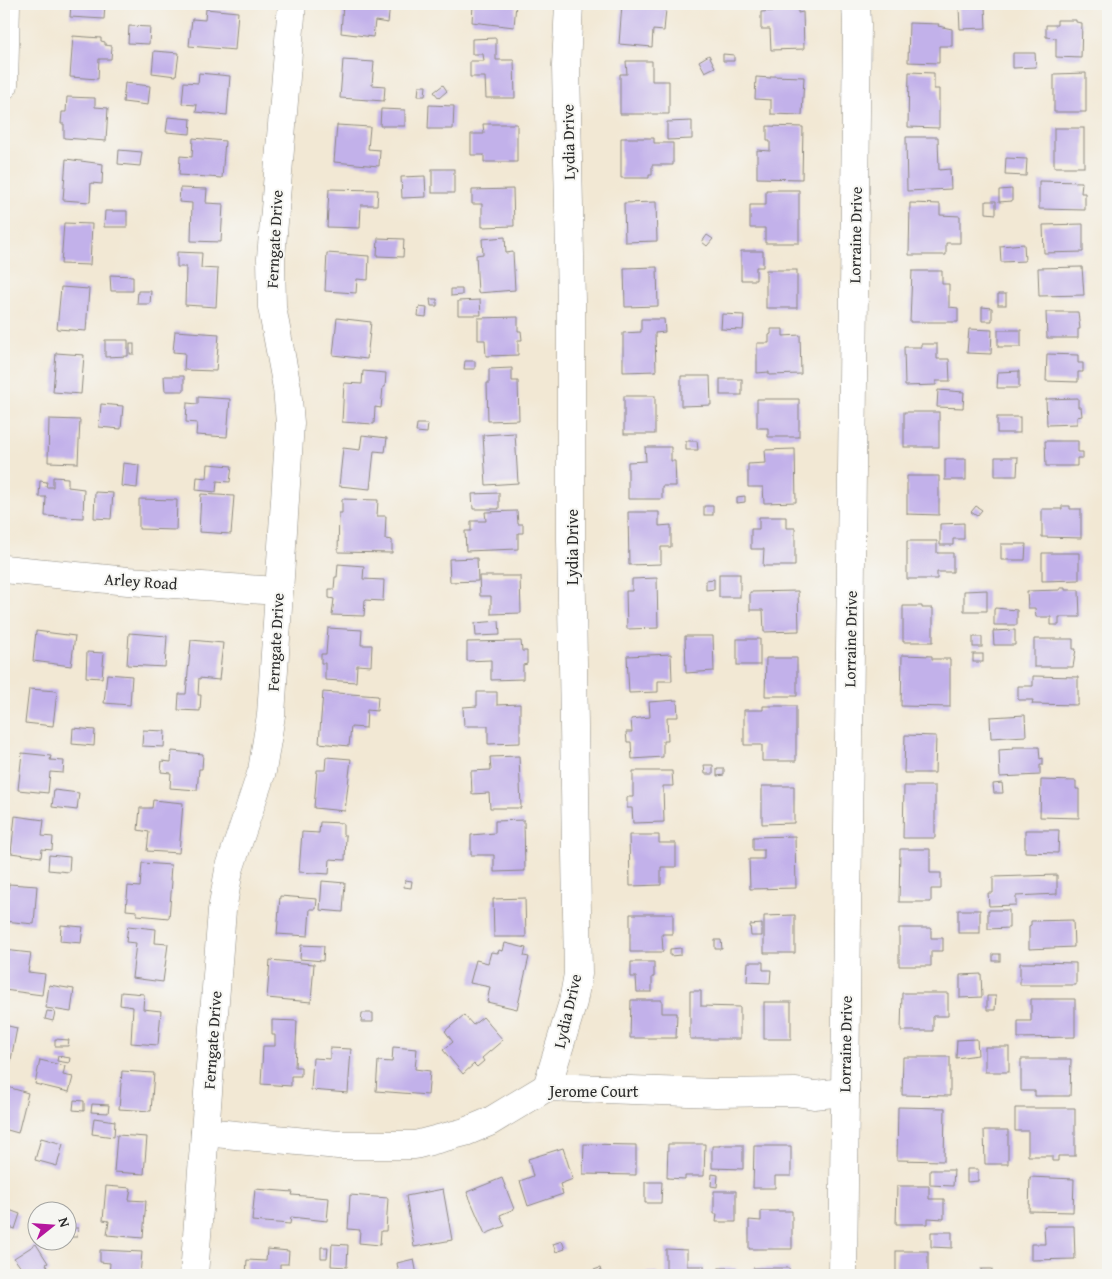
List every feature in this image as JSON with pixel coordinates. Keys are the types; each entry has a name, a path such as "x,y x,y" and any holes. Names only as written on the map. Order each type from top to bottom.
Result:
{"street":[{"path":"4,85 6,4"},
{"name":"Ferngate Drive","path":"194,1275 222,910 229,870 262,771 271,715 290,423 287,388 272,307 270,258 292,4"},
{"name":"Lydia Drive","path":"547,1087 572,1002 578,974 571,540 571,292 566,66 569,4"},
{"name":"Lorraine Drive","path":"843,1275 856,4"},
{"name":"Arley Road","path":"4,569 128,581 278,591"},
{"name":"Jerome Court","path":"205,1132 338,1145 415,1145 465,1132 489,1122 547,1087 716,1094 796,1092 814,1095 845,1092"}],"building":[{"path":"71,4 105,4 104,19 70,17"},
{"path":"343,4 390,4 388,23 375,21 373,37 341,33"},
{"path":"473,4 516,4 514,27 472,22"},
{"path":"622,4 654,4 657,9 666,9 664,31 653,30 652,47 619,44"},
{"path":"773,4 798,4 798,13 803,12 804,49 771,50 770,29 761,29 761,12 774,11"},
{"path":"985,6 986,28 960,29 959,7"},
{"path":"206,9 238,12 235,50 189,46 192,19 205,20"},
{"path":"1057,20 1076,20 1076,22 1082,23 1081,58 1056,57 1056,38 1046,37 1046,25 1057,25"},
{"path":"909,23 939,24 938,26 952,29 952,46 939,46 939,63 908,62"},
{"path":"129,26 150,27 149,44 128,43"},
{"path":"73,36 101,38 105,45 112,46 111,59 99,59 98,79 70,77"},
{"path":"496,38 496,60 514,60 515,98 486,98 485,77 470,77 470,61 484,61 483,54 472,54 472,39"},
{"path":"154,51 179,53 176,76 152,73"},
{"path":"1013,53 1035,53 1036,67 1013,68"},
{"path":"723,54 734,55 734,61 723,61"},
{"path":"709,55 715,67 705,72 699,61"},
{"path":"343,60 374,62 372,85 385,86 384,101 340,98"},
{"path":"626,61 652,61 652,81 669,81 669,114 620,114 620,74 627,74"},
{"path":"909,72 934,73 934,89 939,89 939,128 908,127"},
{"path":"199,73 230,76 227,115 196,112 197,105 182,104 184,82 198,83"},
{"path":"1086,73 1086,112 1054,112 1054,74"},
{"path":"771,76 804,77 802,115 771,114 771,100 755,99 756,77 771,78"},
{"path":"125,83 150,86 148,105 123,102"},
{"path":"443,85 447,91 439,98 434,92"},
{"path":"419,86 426,86 425,96 418,96"},
{"path":"67,97 95,98 95,107 108,108 106,141 64,138 64,124 61,124 62,112 66,112"},
{"path":"429,105 454,106 453,129 428,129"},
{"path":"381,109 405,110 405,126 380,126"},
{"path":"168,117 191,119 190,134 166,132"},
{"path":"692,121 692,139 667,140 667,122"},
{"path":"483,124 517,124 517,162 484,162 484,155 471,155 471,134 484,134"},
{"path":"337,125 370,127 368,149 380,150 379,166 334,162"},
{"path":"767,126 803,127 802,179 757,178 757,150 770,151 770,141 767,141"},
{"path":"1054,128 1084,128 1084,167 1054,167"},
{"path":"906,137 938,137 939,170 950,169 951,189 907,191"},
{"path":"193,138 225,141 222,178 179,175 180,156 192,157"},
{"path":"621,138 654,138 654,143 673,143 673,165 652,165 652,175 649,175 649,178 621,178"},
{"path":"119,150 142,152 140,166 118,164"},
{"path":"1006,158 1027,159 1026,176 1005,175"},
{"path":"66,159 103,164 102,184 91,183 90,202 63,200"},
{"path":"432,169 454,169 454,193 432,193"},
{"path":"425,176 426,197 402,198 401,177"},
{"path":"1039,181 1082,182 1081,193 1085,193 1085,210 1039,209"},
{"path":"180,188 207,189 206,203 223,204 221,242 191,241 192,203 179,202"},
{"path":"329,189 378,190 377,205 361,205 360,228 327,227"},
{"path":"513,189 514,226 482,227 482,204 472,204 472,190"},
{"path":"1012,189 1012,201 999,202 999,190"},
{"path":"766,190 799,190 799,243 765,243 765,228 750,228 750,205 766,205"},
{"path":"986,201 996,201 996,214 986,213"},
{"path":"656,202 657,241 625,242 624,203"},
{"path":"910,203 940,204 940,215 960,216 960,243 946,243 946,255 909,255"},
{"path":"105,211 127,211 127,227 104,227"},
{"path":"64,223 92,224 90,265 61,264"},
{"path":"1083,224 1083,252 1044,253 1043,225"},
{"path":"707,235 713,239 707,246 702,242"},
{"path":"505,237 506,253 513,252 515,290 478,293 476,255 483,254 482,239"},
{"path":"378,238 404,239 403,257 377,256"},
{"path":"1024,244 1025,261 1001,262 1000,246"},
{"path":"741,251 763,251 763,267 756,267 756,280 741,280"},
{"path":"177,252 202,253 201,268 218,269 216,307 185,305 186,267 177,267"},
{"path":"327,253 369,256 368,280 357,279 356,293 325,291"},
{"path":"657,267 658,306 625,307 624,268"},
{"path":"1082,267 1084,295 1039,296 1038,268"},
{"path":"766,270 797,270 797,308 766,308"},
{"path":"912,271 942,271 942,284 949,284 949,307 958,308 958,322 910,322"},
{"path":"110,275 133,276 133,291 111,291"},
{"path":"61,287 89,289 86,331 57,329"},
{"path":"451,289 462,289 462,295 451,296"},
{"path":"138,291 151,291 150,304 137,304"},
{"path":"998,294 1006,294 1006,305 998,305"},
{"path":"430,299 437,299 437,306 431,306"},
{"path":"480,300 481,315 458,315 458,301"},
{"path":"419,307 427,308 426,317 418,316"},
{"path":"982,307 992,308 992,321 982,321"},
{"path":"1046,312 1078,312 1080,329 1078,329 1078,338 1047,338"},
{"path":"722,314 744,315 743,330 721,329"},
{"path":"518,317 518,331 521,331 522,340 518,340 518,355 486,356 485,340 478,340 478,318"},
{"path":"337,318 371,322 367,359 333,355"},
{"path":"641,319 664,319 665,332 655,333 656,371 623,372 623,333 641,332"},
{"path":"771,329 783,329 783,336 800,335 801,374 769,375 769,372 757,373 757,343 769,343"},
{"path":"969,329 992,330 991,354 967,353"},
{"path":"998,330 1021,330 1021,347 998,347"},
{"path":"175,331 219,334 216,371 184,370 185,353 173,352"},
{"path":"105,340 128,340 128,356 105,357"},
{"path":"130,344 134,344 134,354 130,354"},
{"path":"921,344 937,344 937,359 949,359 950,381 936,381 936,385 905,386 904,347 921,347"},
{"path":"56,353 84,355 81,394 53,392"},
{"path":"1047,354 1078,355 1078,363 1083,363 1083,372 1078,372 1078,382 1046,381"},
{"path":"465,361 475,361 475,369 464,369"},
{"path":"512,368 512,381 518,381 519,420 488,421 487,383 489,383 489,369"},
{"path":"363,371 386,373 381,408 375,407 374,424 342,422 344,383 362,384"},
{"path":"1019,371 1019,388 997,388 998,372"},
{"path":"164,376 184,376 184,391 165,391"},
{"path":"681,376 710,376 711,405 681,406"},
{"path":"720,379 742,379 742,395 720,395"},
{"path":"938,390 964,392 963,408 937,407"},
{"path":"624,396 655,396 655,434 624,434"},
{"path":"198,397 230,399 227,437 196,435 197,423 186,422 187,403 198,404"},
{"path":"1078,398 1078,407 1081,407 1082,416 1077,417 1077,424 1047,425 1046,399"},
{"path":"757,399 799,399 799,437 768,437 768,428 757,428"},
{"path":"101,404 123,406 121,429 99,427"},
{"path":"904,412 939,412 939,447 904,447"},
{"path":"997,417 1020,417 1020,433 997,433"},
{"path":"49,419 80,420 78,463 48,462"},
{"path":"417,424 428,424 427,433 416,432"},
{"path":"515,433 518,483 486,485 483,435"},
{"path":"362,435 387,438 385,452 374,451 370,489 339,486 343,448 360,450"},
{"path":"686,441 697,441 698,450 686,450"},
{"path":"1045,441 1078,441 1078,452 1083,452 1083,458 1077,458 1077,466 1046,466"},
{"path":"645,447 671,447 671,461 675,461 676,486 662,486 662,499 628,499 628,462 646,461"},
{"path":"795,449 796,502 764,503 763,487 748,487 748,464 766,463 765,450"},
{"path":"995,457 1018,457 1017,476 995,476"},
{"path":"945,459 966,459 966,480 945,480"},
{"path":"123,463 139,465 137,488 121,486"},
{"path":"208,464 232,466 230,482 217,481 216,492 196,490 197,477 207,478"},
{"path":"907,476 939,476 939,515 907,514"},
{"path":"53,477 68,478 68,487 84,489 83,518 45,516 46,497 39,497 40,481 47,482 46,487 53,487"},
{"path":"95,492 113,493 111,519 94,518"},
{"path":"499,493 499,509 473,509 472,494"},
{"path":"201,494 234,496 231,534 199,532"},
{"path":"745,496 745,502 737,503 737,497"},
{"path":"139,499 177,500 176,530 139,529"},
{"path":"342,499 378,500 377,516 386,516 385,539 392,540 392,553 338,552 339,513 342,513"},
{"path":"704,506 713,506 713,515 704,515"},
{"path":"976,506 982,510 977,516 971,512"},
{"path":"1062,506 1070,506 1070,509 1081,509 1081,538 1042,537 1042,509 1062,509"},
{"path":"517,511 518,524 523,524 523,533 518,533 518,549 466,551 465,531 471,531 471,521 486,521 485,512"},
{"path":"628,512 659,512 659,526 671,525 671,547 661,547 661,564 629,565"},
{"path":"759,517 786,517 786,528 795,528 795,566 763,566 764,549 751,549 751,529 759,529"},
{"path":"964,523 964,539 953,539 953,545 940,545 940,524"},
{"path":"907,541 937,541 937,553 953,553 953,572 937,572 937,579 907,579"},
{"path":"1001,544 1026,544 1025,560 1001,560"},
{"path":"1042,553 1079,553 1079,580 1042,581"},
{"path":"477,558 478,581 450,582 449,559"},
{"path":"338,564 364,566 363,579 384,580 383,601 365,600 364,616 332,615 334,599 329,598 329,589 334,589"},
{"path":"719,574 740,574 740,597 719,597"},
{"path":"479,576 520,576 521,613 491,614 491,596 480,596"},
{"path":"657,578 658,628 627,629 626,591 632,591 632,579"},
{"path":"714,579 714,589 706,590 706,580"},
{"path":"1060,588 1079,590 1080,617 1059,617 1059,625 1051,625 1051,617 1036,617 1035,608 1028,608 1027,591 1060,590"},
{"path":"987,590 987,611 964,611 964,591"},
{"path":"798,591 799,631 764,632 763,610 750,610 750,592"},
{"path":"903,606 933,608 933,642 903,642"},
{"path":"995,608 1017,610 1017,625 994,625"},
{"path":"499,621 500,635 476,636 475,623"},
{"path":"328,628 362,630 361,645 372,645 371,666 357,665 356,682 325,680 325,663 321,663 321,654 326,654"},
{"path":"1015,630 1015,645 994,645 993,631"},
{"path":"36,631 75,636 71,666 33,661"},
{"path":"129,633 167,636 165,667 127,665"},
{"path":"685,636 713,636 714,671 686,673"},
{"path":"973,637 982,637 982,647 973,647"},
{"path":"737,639 760,639 760,665 737,665"},
{"path":"1034,639 1073,639 1073,649 1076,649 1073,667 1034,667"},
{"path":"191,640 223,643 219,680 199,678 198,695 201,695 200,711 178,710 179,694 186,694"},
{"path":"521,641 522,651 527,651 527,664 523,665 523,679 491,680 491,660 467,661 467,642"},
{"path":"87,652 104,653 102,678 86,677"},
{"path":"671,654 672,681 658,681 658,692 629,693 627,656"},
{"path":"973,654 983,654 983,662 973,662"},
{"path":"902,655 950,659 950,707 901,706"},
{"path":"766,658 797,658 797,696 765,696"},
{"path":"107,674 132,676 130,705 104,703"},
{"path":"1033,676 1078,677 1078,705 1032,704 1033,700 1018,700 1018,686 1033,686"},
{"path":"29,689 57,691 53,726 25,723"},
{"path":"323,692 378,696 377,711 367,710 366,728 351,727 349,746 319,743"},
{"path":"477,692 497,692 497,705 520,704 520,743 488,744 488,726 464,726 463,707 477,706"},
{"path":"677,700 678,717 667,717 668,741 663,741 663,757 632,759 631,742 627,742 626,732 632,732 631,719 650,717 649,702"},
{"path":"763,706 796,706 796,761 762,761 762,745 744,745 744,710 763,710"},
{"path":"1025,715 1026,736 991,738 990,717"},
{"path":"73,728 95,730 94,746 72,744"},
{"path":"143,730 165,731 164,747 142,746"},
{"path":"905,735 936,736 935,773 904,773"},
{"path":"1013,747 1039,747 1040,759 1043,758 1043,765 1040,765 1040,775 1000,777 999,750 1014,749"},
{"path":"172,751 203,754 197,790 170,788 171,773 161,772 162,761 171,762"},
{"path":"22,753 51,756 50,760 64,761 63,773 50,772 48,793 18,790"},
{"path":"519,756 521,808 490,808 489,793 472,794 471,771 491,770 490,757"},
{"path":"326,757 351,759 345,811 314,808 317,770 325,770"},
{"path":"704,765 713,765 713,774 705,774"},
{"path":"717,769 724,769 724,775 717,776"},
{"path":"633,771 672,771 673,786 663,786 664,822 633,823 632,808 627,808 627,797 633,797"},
{"path":"1041,780 1076,781 1076,789 1079,789 1079,818 1040,817"},
{"path":"1002,783 1003,793 994,793 993,784"},
{"path":"762,786 794,786 794,823 762,824"},
{"path":"904,786 935,786 935,838 903,838"},
{"path":"54,790 79,793 77,810 52,807"},
{"path":"153,800 183,803 179,853 147,851 149,832 138,830 140,808 152,808"},
{"path":"15,816 44,820 42,836 53,837 52,850 42,849 41,857 11,853"},
{"path":"524,820 525,871 494,872 494,855 471,855 471,835 495,833 495,821"},
{"path":"320,822 343,823 343,835 346,835 345,860 330,859 329,874 299,872 302,832 319,833"},
{"path":"1025,830 1059,830 1058,853 1025,852"},
{"path":"629,835 659,835 659,843 676,843 676,867 661,867 661,885 630,886"},
{"path":"795,836 796,888 750,889 749,859 764,859 764,850 753,850 753,837"},
{"path":"900,849 930,849 930,873 941,873 941,889 931,889 931,902 899,902"},
{"path":"49,855 70,857 69,872 48,870"},
{"path":"142,863 171,865 170,880 172,881 169,918 137,915 137,911 126,910 128,886 140,887"},
{"path":"1057,875 1057,894 1016,896 1016,905 989,906 988,893 993,893 993,877"},
{"path":"405,880 412,881 411,888 404,887"},
{"path":"322,881 345,883 343,912 320,910"},
{"path":"9,884 37,886 34,924 4,921"},
{"path":"280,896 317,899 316,909 310,909 308,936 277,934"},
{"path":"525,898 526,937 494,937 493,899"},
{"path":"958,910 980,910 980,933 958,933"},
{"path":"988,910 1009,910 1009,928 988,929"},
{"path":"630,914 673,914 673,934 662,934 663,952 630,952"},
{"path":"795,915 795,953 764,953 764,916"},
{"path":"1073,920 1074,947 1029,949 1029,926 1031,921"},
{"path":"762,924 762,936 751,936 750,925"},
{"path":"61,925 83,927 81,943 60,941"},
{"path":"128,926 156,929 155,943 168,944 163,982 132,978 136,943 126,942"},
{"path":"899,928 931,928 931,938 943,938 943,951 931,951 931,966 899,966"},
{"path":"715,940 721,940 722,949 715,949"},
{"path":"505,943 526,948 524,956 529,957 517,1009 487,1002 490,987 470,983 476,960 488,963 491,952 498,953 499,950 503,951"},
{"path":"301,945 324,946 323,961 300,959"},
{"path":"681,948 681,955 670,956 670,949"},
{"path":"4,950 31,953 28,972 45,974 42,995 4,990"},
{"path":"993,954 1000,954 1000,961 993,961"},
{"path":"270,960 314,964 311,1002 267,998"},
{"path":"631,962 654,962 652,992 637,992 636,977 631,977"},
{"path":"748,962 763,962 763,970 771,970 770,983 747,982"},
{"path":"1020,963 1076,963 1076,985 1020,985"},
{"path":"981,974 982,997 960,998 960,975"},
{"path":"49,985 74,989 71,1012 46,1008"},
{"path":"690,991 701,991 701,1006 740,1007 740,1039 690,1039"},
{"path":"121,992 144,994 143,1009 161,1011 158,1045 131,1043 133,1007 120,1005"},
{"path":"902,993 948,993 948,1016 933,1016 933,1031 901,1031"},
{"path":"987,996 996,996 995,1010 987,1010"},
{"path":"1031,999 1075,999 1075,1037 1018,1038 1018,1021 1031,1021"},
{"path":"631,1000 662,1000 662,1013 677,1013 676,1038 630,1038"},
{"path":"764,1002 791,1002 791,1039 764,1039"},
{"path":"47,1011 55,1012 53,1021 45,1019"},
{"path":"362,1013 373,1013 373,1022 361,1022"},
{"path":"464,1015 473,1025 483,1017 503,1040 482,1058 484,1061 477,1067 474,1064 463,1074 443,1050 453,1042 445,1031"},
{"path":"272,1020 297,1021 295,1067 301,1067 301,1076 291,1076 291,1086 261,1084 263,1046 275,1046 275,1035 272,1035"},
{"path":"4,1025 17,1028 10,1065 4,1063"},
{"path":"55,1039 69,1040 68,1046 55,1046"},
{"path":"977,1039 978,1055 956,1058 957,1040"},
{"path":"393,1047 417,1049 415,1069 430,1071 428,1095 376,1091 378,1061 392,1062"},
{"path":"985,1047 1009,1047 1009,1072 985,1072"},
{"path":"330,1048 351,1049 348,1093 311,1090 313,1058 330,1059"},
{"path":"58,1056 70,1058 69,1063 57,1061"},
{"path":"903,1057 950,1057 950,1096 902,1095"},
{"path":"1021,1059 1071,1059 1070,1096 1035,1096 1035,1091 1021,1091"},
{"path":"40,1060 65,1066 63,1075 73,1077 69,1092 35,1084"},
{"path":"122,1071 154,1073 151,1111 119,1109"},
{"path":"4,1086 28,1093 18,1133 4,1129"},
{"path":"74,1100 84,1101 84,1111 73,1110"},
{"path":"92,1104 109,1105 108,1113 91,1112"},
{"path":"898,1107 945,1108 944,1161 897,1160"},
{"path":"1015,1108 1075,1108 1075,1156 1058,1156 1058,1161 1052,1161 1052,1156 1028,1156 1028,1131 1015,1131"},
{"path":"94,1118 115,1121 114,1137 92,1134"},
{"path":"984,1130 1008,1130 1008,1164 985,1164"},
{"path":"117,1135 147,1137 144,1174 114,1172"},
{"path":"41,1138 63,1144 57,1166 35,1160"},
{"path":"584,1144 636,1145 636,1175 583,1174"},
{"path":"668,1144 705,1144 704,1176 685,1176 685,1179 667,1178"},
{"path":"743,1145 743,1169 712,1168 712,1146"},
{"path":"754,1146 791,1146 791,1176 775,1176 775,1188 753,1188"},
{"path":"563,1148 573,1179 560,1184 563,1194 528,1206 520,1181 533,1176 528,1159"},
{"path":"967,1169 978,1169 978,1181 967,1182"},
{"path":"930,1170 954,1170 953,1186 930,1185"},
{"path":"712,1174 718,1175 717,1187 711,1186"},
{"path":"1030,1177 1074,1179 1073,1212 1029,1211"},
{"path":"502,1178 514,1209 500,1215 505,1226 485,1234 467,1192"},
{"path":"645,1182 662,1182 661,1203 645,1203"},
{"path":"106,1186 131,1188 129,1200 146,1201 143,1238 107,1235 109,1221 103,1220"},
{"path":"897,1186 929,1186 929,1199 944,1199 944,1219 928,1218 928,1224 896,1224"},
{"path":"255,1189 293,1192 292,1195 329,1198 327,1221 291,1217 290,1224 252,1221"},
{"path":"443,1189 452,1240 414,1247 406,1196"},
{"path":"714,1191 736,1191 736,1222 716,1222 717,1214 714,1214"},
{"path":"350,1195 388,1198 386,1231 381,1231 380,1245 359,1243 360,1230 348,1229"},
{"path":"4,1208 20,1214 15,1229 4,1225"},
{"path":"761,1211 792,1211 792,1249 749,1249 749,1220 761,1221"},
{"path":"1044,1226 1074,1226 1075,1259 1031,1260 1031,1244 1045,1244"},
{"path":"931,1232 952,1232 952,1248 931,1247"},
{"path":"562,1241 565,1249 556,1252 553,1244"},
{"path":"332,1244 348,1245 347,1267 331,1266"},
{"path":"321,1247 328,1247 327,1258 321,1258"},
{"path":"28,1249 28,1252 41,1252 48,1263 46,1264 50,1271 43,1275 26,1275 14,1258"},
{"path":"267,1249 289,1251 288,1264 280,1264 280,1275 246,1275 247,1260 266,1261"},
{"path":"666,1249 687,1250 687,1266 704,1266 704,1275 666,1275"},
{"path":"100,1250 142,1252 140,1275 109,1275 110,1263 100,1262"},
{"path":"896,1251 928,1251 928,1275 896,1275"},
{"path":"414,1259 417,1275 399,1275 397,1263"},
{"path":"600,1268 602,1275 581,1274"},
{"path":"719,1268 736,1268 736,1275 719,1275"},
{"path":"753,1268 789,1268 790,1275 753,1275"},
{"path":"981,1269 992,1269 992,1275 981,1275"},
{"path":"657,1272 657,1275 641,1275 641,1273"}]}
